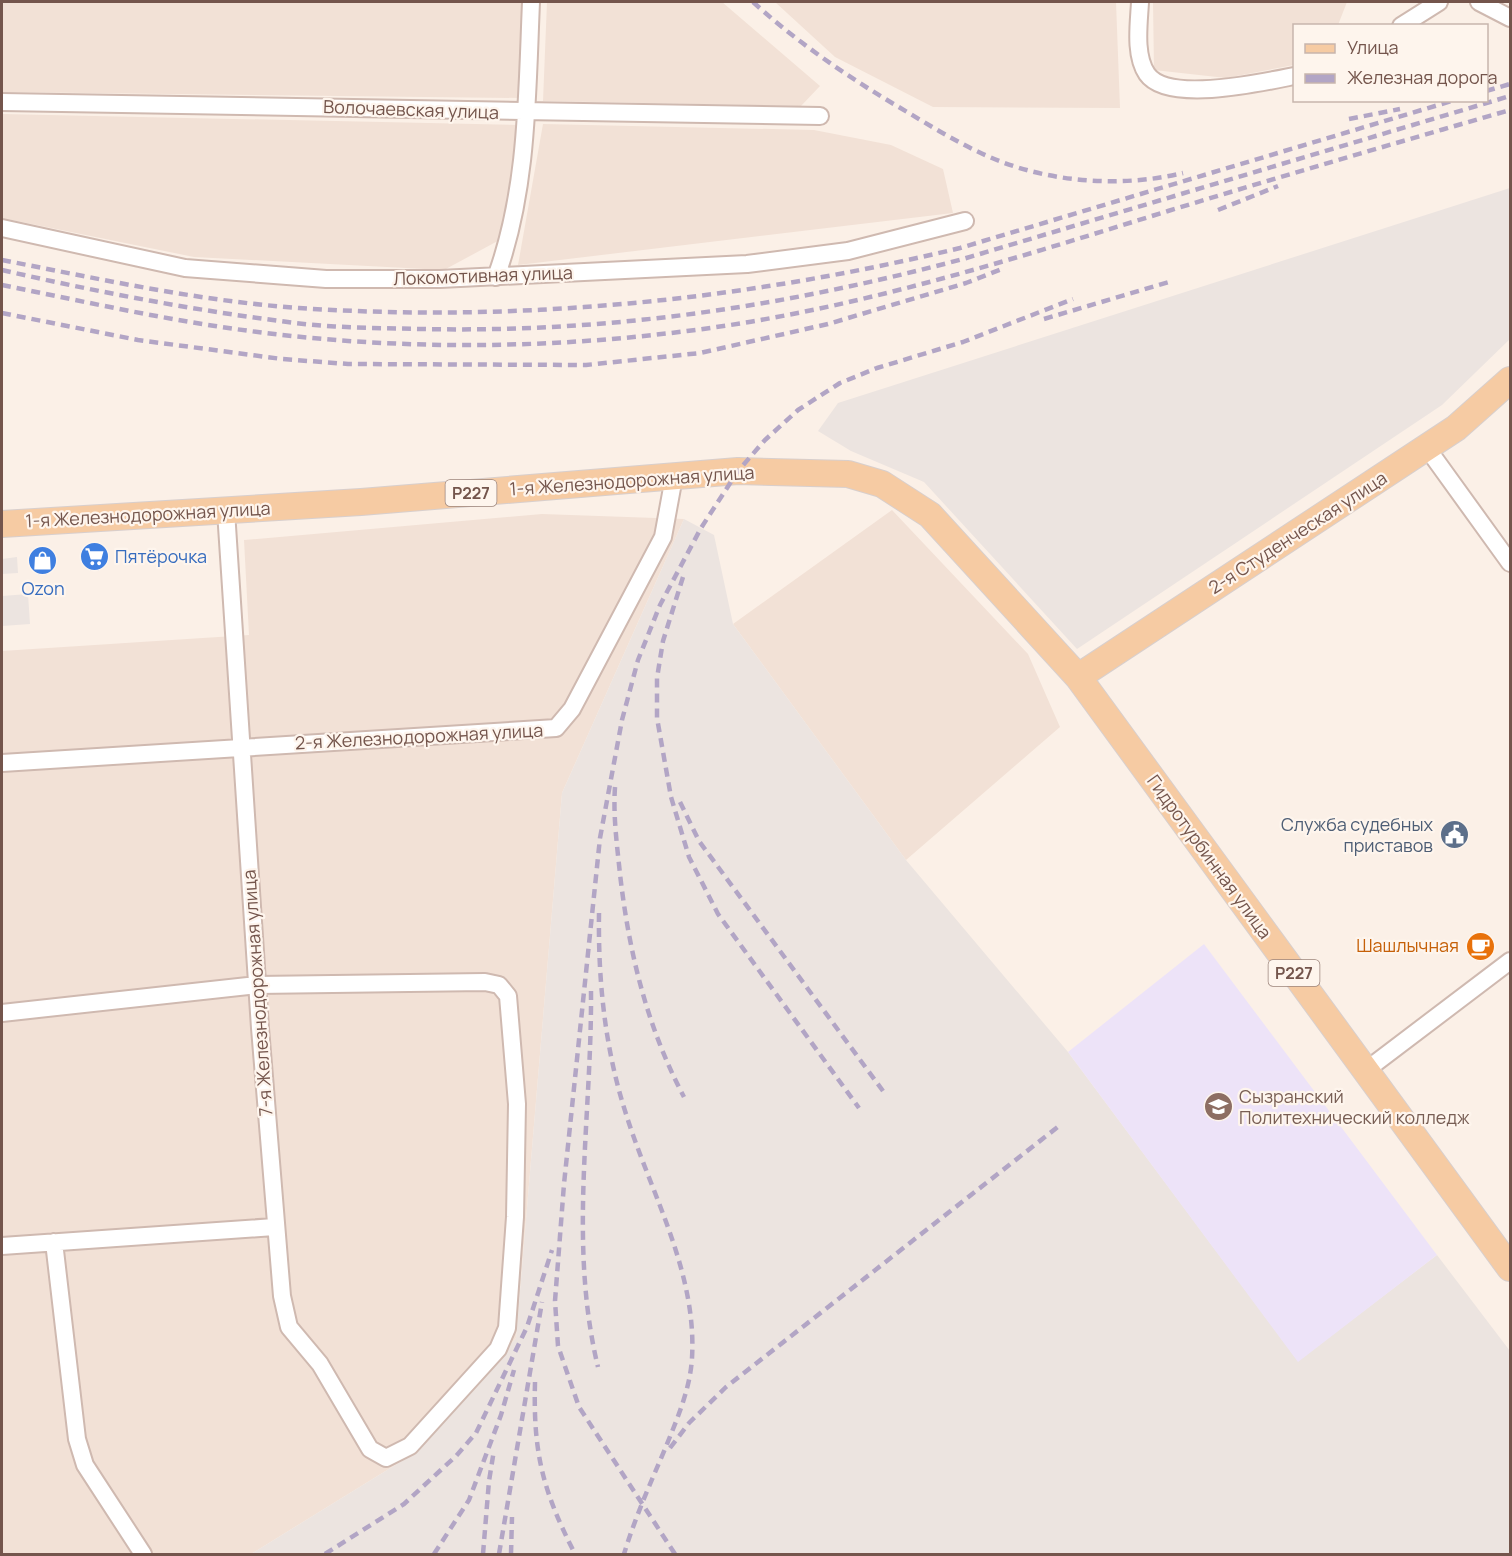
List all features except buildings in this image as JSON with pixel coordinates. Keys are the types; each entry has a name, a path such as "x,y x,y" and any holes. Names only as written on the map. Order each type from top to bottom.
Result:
{"main road":[{"name":"2-я Студенческая улица","path":"1078,677 1427,448 1456,428 1510,380"},
{"name":"1-я Железнодорожная улица","path":"2,524 226,512 738,471 848,474 882,484 930,514 1078,677"},
{"name":"Гидротурбинная улица","path":"1078,677 1510,1268"}],"street":[{"path":"496,277 510,241 527,113 531,2"},
{"path":"1140,2 1139,49 1148,75 1166,87 1229,89 1293,76"},
{"path":"1404,24 1439,2"},
{"path":"1479,2 1510,18"},
{"name":"Волочаевская улица","path":"2,102 527,113 820,116"},
{"name":"Локомотивная улица","path":"2,228 184,268 326,279 496,277 747,264 848,251 965,221"},
{"path":"1427,448 1510,563"},
{"name":"2-я Железнодорожная улица","path":"2,763 556,728 572,709 663,537 674,477"},
{"name":"7-я Железнодорожная улица","path":"226,512 241,747 257,985 274,1227 282,1296 289,1327 320,1364 370,1449 386,1458 410,1446 498,1349 507,1328 515,1217 517,1104 508,996 499,985 485,982 257,985"},
{"path":"1365,1071 1510,961"},
{"path":"2,1013 257,985"},
{"path":"2,1246 274,1227"},
{"path":"54,1242 77,1439 85,1465 143,1554"}],"shaded area":[{"path":"2,2 523,2 519,98 2,92"},
{"path":"547,2 722,2 820,86 801,106 543,101"},
{"path":"775,2 1116,2 1120,108 933,107 835,57"},
{"path":"1153,2 1347,2 1338,24 1293,24 1293,65 1226,78 1154,70"},
{"path":"2,114 519,125 507,236 444,270 194,257 2,218"},
{"path":"543,124 814,130 891,145 943,169 953,213 518,265"},
{"path":"1510,188 1510,339 1442,405 1077,649 924,482 851,451 818,431 838,403"},
{"path":"892,510 1028,654 1060,727 906,860 733,624"},
{"path":"542,514 684,519 562,793 516,1338 418,1451 251,1554 2,1554 2,651 249,635 244,540"},
{"path":"684,519 714,535 733,624 906,860 1068,1052 1298,1361 1437,1255 1510,1351 1510,1554 251,1554 418,1451 516,1338 562,793"},
{"path":"17,557 18,573 2,574 2,559"},
{"path":"28,594 30,624 2,626 2,596"},
{"name":"Сызранский Политехнический колледж","path":"1204,944 1437,1255 1298,1362 1068,1052"}],"railway":[{"path":"753,2 804,44 859,82 948,136 1002,162 1045,175 1092,181 1138,180 1183,173"},
{"path":"1488,90 1510,84"},
{"path":"2,270 175,305 315,325 491,329 560,326 695,314 829,291 963,259 1510,96"},
{"path":"2,260 187,295 262,305 382,312 549,309 715,294 879,266 960,248 1448,102"},
{"path":"1349,119 1400,109"},
{"path":"2,285 188,322 332,340 510,345 628,338 748,322 809,311 930,282 1510,110"},
{"path":"1218,210 1278,186"},
{"path":"2,313 138,340 282,359 348,364 586,365 700,353 828,324 966,283 1002,269"},
{"path":"1044,319 1169,282"},
{"path":"675,1554 579,1407 558,1346 555,1301 564,1184 600,838 622,720 638,660 660,605 701,528 738,471 765,440 798,410 840,383 877,368 963,342 1073,299"},
{"path":"683,577 663,641 657,678 657,718 671,797 689,857 718,914 859,1108"},
{"path":"615,787 615,820 620,874 634,961 650,1017 684,1097"},
{"path":"680,802 699,841 883,1091"},
{"path":"599,913 604,1015 613,1065 636,1144 680,1264 692,1326 691,1370 686,1393 624,1554"},
{"path":"591,991 583,1227 584,1274 589,1321 598,1367"},
{"path":"670,1448 689,1423 726,1387 1059,1126"},
{"path":"325,1554 404,1504 456,1456 476,1433 527,1327 552,1250"},
{"path":"499,1554 542,1302"},
{"path":"434,1554 469,1500 501,1415 514,1370"},
{"path":"535,1382 536,1430 542,1471 555,1511 575,1554"},
{"path":"483,1554 494,1450"},
{"path":"511,1554 512,1517"}],"place":[{"name":"Пятёрочка","path":"94,557"},
{"name":"Ozon","path":"43,560"},
{"name":"Служба судебных приставов","path":"1454,835"},
{"name":"Шашлычная","path":"1480,946"},
{"name":"Сызранский Политехнический колледж","path":"1218,1107"}]}
